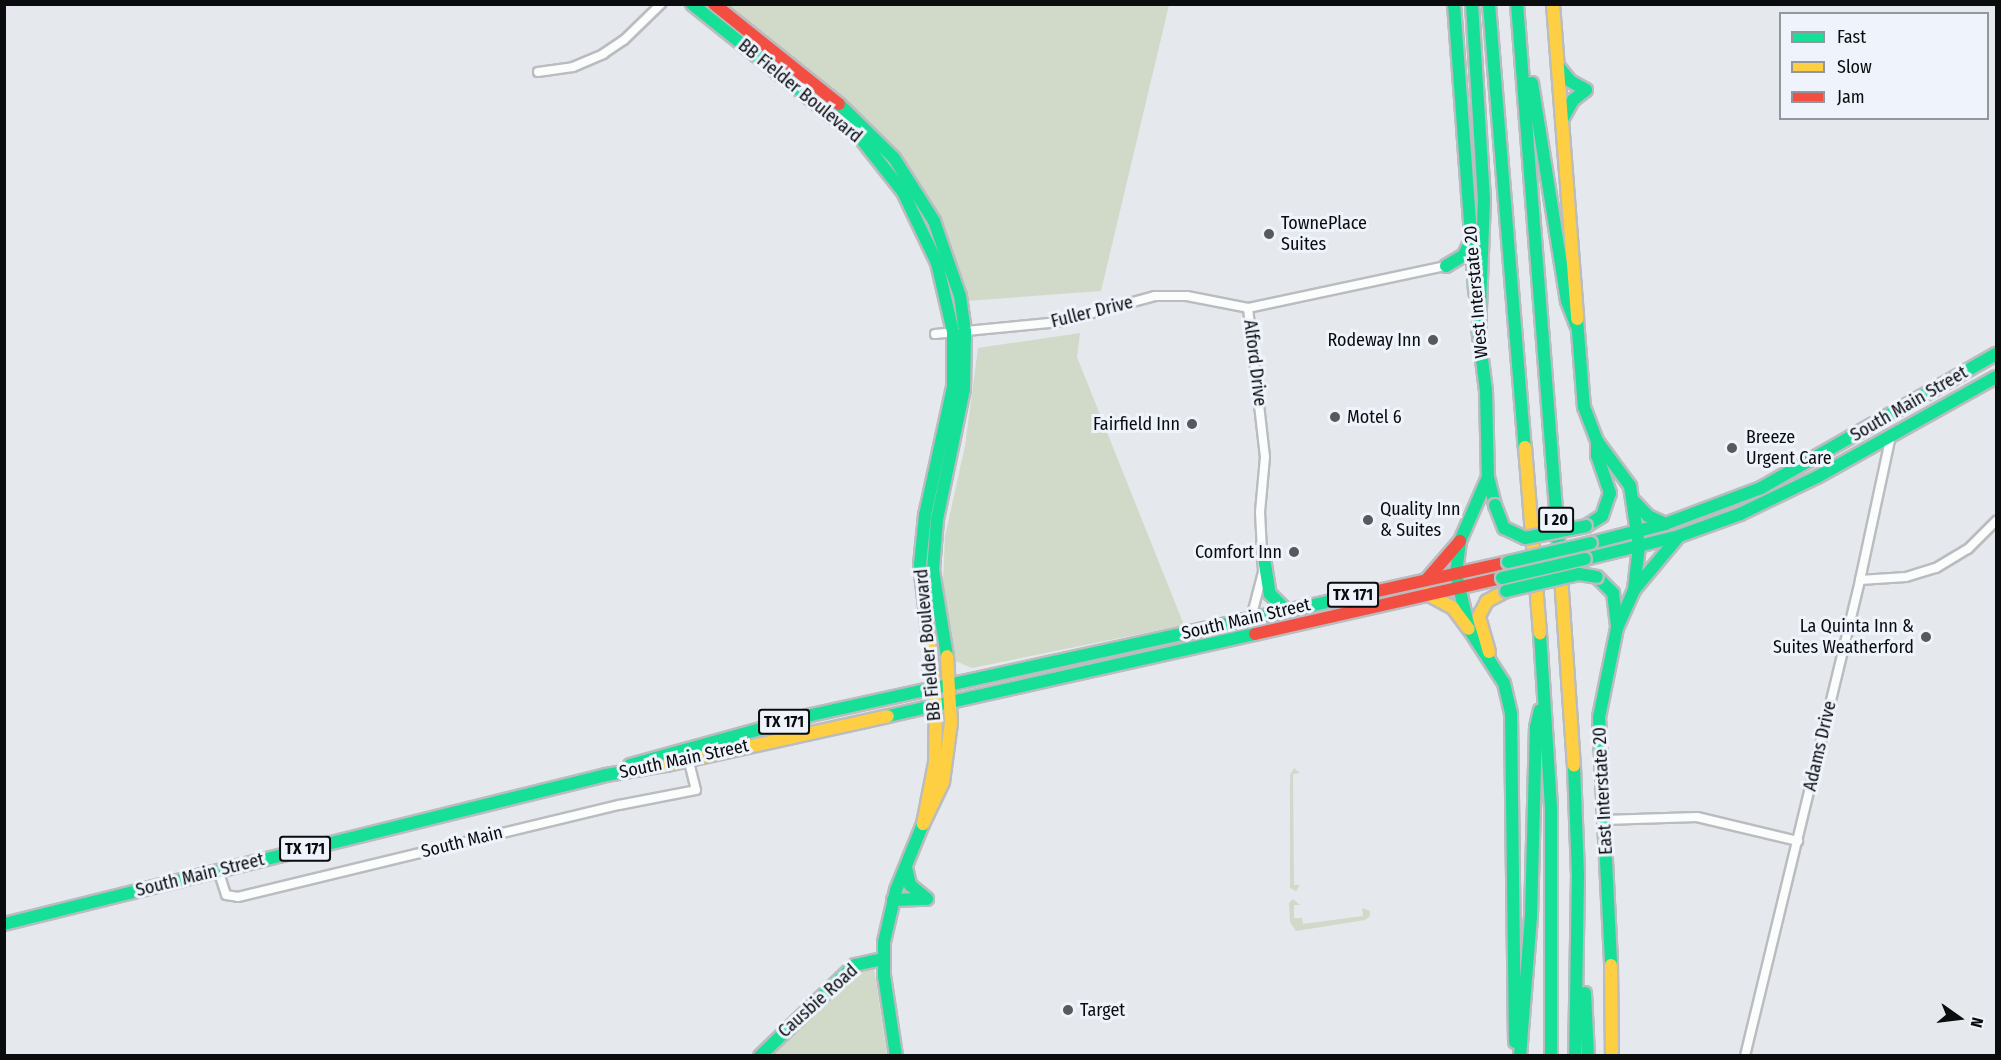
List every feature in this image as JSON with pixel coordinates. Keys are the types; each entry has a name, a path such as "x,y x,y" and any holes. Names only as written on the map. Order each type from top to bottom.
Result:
{"main road":[{"name":"BB Fielder Boulevard","path":"692,4 837,119 883,165 903,192 937,263 959,332 952,387 925,515 920,565 936,703 935,763 923,824"},
{"name":"BB Fielder Boulevard","path":"714,4 844,109 894,158 934,221 960,296 961,409 933,550 933,590 950,685 949,756 943,782 923,824"},
{"name":"West Interstate 20","path":"1454,4 1474,279 1490,446 1488,477 1460,541 1456,574"},
{"path":"1472,4 1484,199 1479,334"},
{"name":"I 20","path":"1489,4 1545,692 1551,807 1551,1056"},
{"path":"1518,4 1567,301 1576,325"},
{"name":"I 20","path":"1518,4 1573,737 1578,951 1575,1056"},
{"path":"1553,4 1584,407 1597,441 1630,486 1635,502 1637,532"},
{"path":"1558,66 1570,81 1586,90 1573,100 1562,121"},
{"path":"1446,266 1464,255 1471,241"},
{"path":"1446,266 1465,269 1474,279"},
{"path":"1891,436 1895,419 1992,356"},
{"name":"South Main Street","path":"606,775 650,758 812,715 1428,578 1502,564 1665,524 1736,500 1785,476 1992,356"},
{"name":"South Main Street","path":"4,924 606,775 689,761 936,703 1259,633 1679,536 1762,504 1996,377"},
{"path":"1488,477 1495,506 1504,528 1524,538 1586,526 1602,516 1610,494 1598,456 1597,441"},
{"path":"1635,502 1648,516 1665,524"},
{"name":"East Interstate 20","path":"1612,1056 1599,717 1617,628 1634,590 1639,546 1637,532"},
{"path":"1634,590 1679,536"},
{"path":"1428,578 1460,541"},
{"path":"1259,633 1260,626 1278,619 1286,610 1272,600 1264,558"},
{"path":"1456,574 1469,629"},
{"path":"1492,661 1479,616 1487,601 1506,591 1580,574 1597,577 1613,593 1617,628"},
{"path":"1427,594 1453,608 1492,661 1504,683 1511,714 1515,1056"},
{"path":"1223,641 1251,618"},
{"path":"1521,1056 1531,917 1536,727 1545,692"},
{"path":"896,1056 883,959 893,900 923,824"},
{"path":"893,900 927,899 907,878 908,858"},
{"path":"1578,951 1585,972 1588,1056"},
{"name":"Causbie Road","path":"760,1056 855,965 883,959"}],"street":[{"path":"538,72 573,67 603,54 624,40 662,4"},
{"name":"Alford Drive","path":"1251,618 1264,558 1260,512 1266,457 1248,308 1446,266"},
{"name":"Fuller Drive","path":"935,334 1059,322 1155,296 1187,296 1248,308"},
{"name":"Adams Drive","path":"1745,1056 1860,580 1891,436"},
{"path":"1860,580 1906,577 1936,568 1968,549 1996,521"},
{"name":"South Main","path":"218,870 226,894 238,897 619,805 696,790 689,761"},
{"path":"1604,820 1697,817 1798,841"}],"green space":[{"path":"721,5 1169,5 1101,291 966,301 944,234 900,158"},
{"path":"1080,333 1077,357 1184,625 972,668 955,661 943,582 945,536 965,446 978,348"},
{"path":"1294,768 1300,773 1293,774 1294,885 1300,885 1296,891 1290,888 1290,775"},
{"path":"1293,899 1300,905 1294,905 1294,918 1302,918 1303,924 1363,916 1362,908 1370,911 1370,916 1365,920 1296,931 1290,922 1289,903"},
{"path":"874,968 887,1055 772,1056 854,970"}],"traffic: fast":[{"path":"692,4 862,140 903,192 937,263 953,332 953,387 925,515 920,565 926,615"},
{"path":"1454,4 1475,292"},
{"path":"1472,4 1484,199 1479,334"},
{"path":"1489,4 1525,447"},
{"path":"1517,4 1560,562"},
{"path":"1558,66 1570,81 1586,90 1573,100 1562,120"},
{"path":"1532,83 1567,301 1576,325"},
{"path":"839,104 894,158 934,221 960,296 965,332 964,389 937,519 933,570 947,656"},
{"path":"1446,266 1464,255 1470,242"},
{"path":"1577,319 1584,407 1597,441 1630,486 1639,546 1634,590 1617,628 1599,717 1611,965"},
{"path":"1478,327 1486,391 1488,477 1460,541 1456,574 1469,629 1504,683 1511,714 1515,1042"},
{"path":"1591,543 1665,524 1761,488 1996,354"},
{"path":"1585,559 1679,536 1740,514 1817,477 1996,377"},
{"path":"1586,526 1602,516 1610,493 1597,456 1597,441"},
{"path":"1488,477 1495,505"},
{"path":"1635,502 1648,516 1665,524"},
{"path":"1495,505 1504,528 1525,538 1586,526"},
{"path":"1634,590 1679,536"},
{"path":"1508,562 1591,543"},
{"path":"1264,558 1270,594 1286,610 1283,613"},
{"path":"1502,578 1585,559"},
{"path":"1506,591 1579,574 1597,577"},
{"path":"1597,577 1613,593 1617,627"},
{"path":"630,765 811,715 1346,598"},
{"path":"1540,633 1551,807 1551,1056"},
{"path":"888,716 1255,634"},
{"path":"1520,1056 1531,917 1536,727 1540,710"},
{"path":"4,924 606,775 666,765"},
{"path":"1574,766 1578,875 1575,1056"},
{"path":"896,1056 884,976 884,942 896,890 923,824"},
{"path":"906,867 910,885 927,899"},
{"path":"893,900 926,899"},
{"path":"760,1056 855,965 883,959"},
{"path":"1585,993 1588,1056"}],"traffic: slow":[{"path":"1553,4 1577,319"},
{"path":"1525,447 1540,633"},
{"path":"1560,562 1574,766"},
{"path":"1489,652 1479,616 1487,601 1506,591"},
{"path":"1427,594 1453,608 1469,629"},
{"path":"926,615 936,703 935,763 923,824 943,782 951,723 947,656"},
{"path":"666,765 888,716"},
{"path":"1611,965 1612,1056"}],"traffic: jam":[{"path":"714,4 839,104"},
{"path":"1428,578 1460,541"},
{"path":"1346,598 1508,562"},
{"path":"1255,634 1502,578"}],"place":[{"name":"TownePlace Suites","path":"1269,234"},
{"name":"Rodeway Inn","path":"1433,340"},
{"name":"Motel 6","path":"1335,417"},
{"name":"Fairfield Inn","path":"1192,424"},
{"name":"Breeze Urgent Care","path":"1732,448"},
{"name":"Quality Inn & Suites","path":"1368,520"},
{"name":"Comfort Inn","path":"1294,552"},
{"name":"La Quinta Inn & Suites Weatherford","path":"1926,637"},
{"name":"Target","path":"1068,1010"}]}
